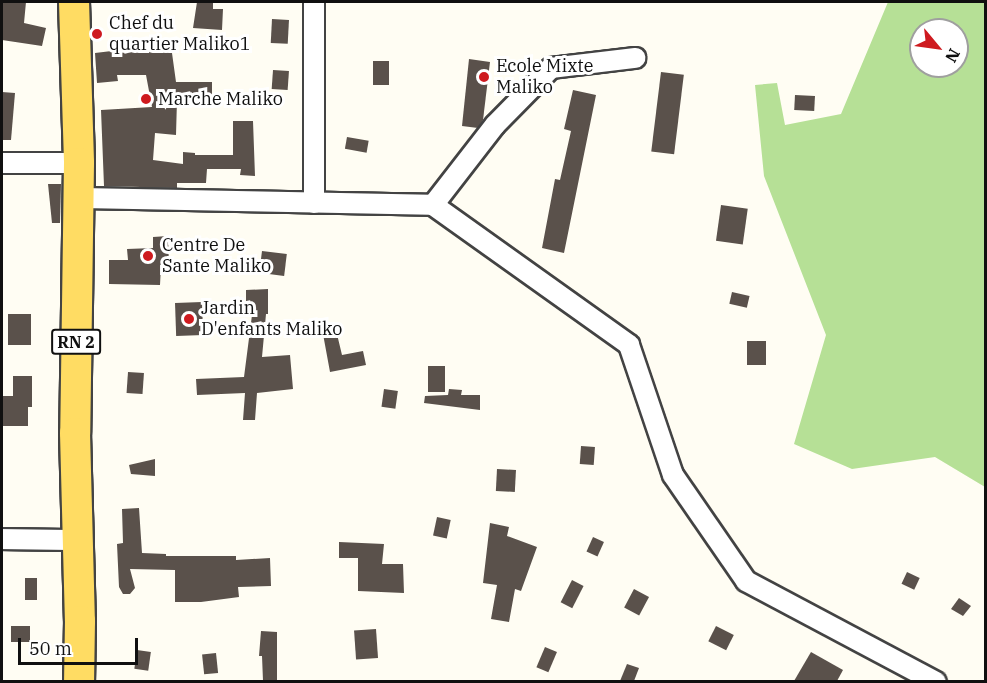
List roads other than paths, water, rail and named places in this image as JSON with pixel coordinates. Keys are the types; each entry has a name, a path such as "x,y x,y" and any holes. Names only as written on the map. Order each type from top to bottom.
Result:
{"main road":[{"name":"RN 2","path":"74,2 79,163 75,433 79,681"}],"street":[{"path":"314,202 315,2"},
{"path":"433,204 495,125 551,68 635,58"},
{"path":"2,163 79,163"},
{"path":"79,198 433,204 629,345 673,475 746,581 936,681"},
{"path":"2,539 78,540"}],"place":[{"name":"Chef du quartier Maliko1","path":"97,34"},
{"name":"Ecole Mixte Maliko","path":"484,77"},
{"name":"Marche Maliko","path":"146,99"},
{"name":"Centre De Sante Maliko","path":"148,256"},
{"name":"Jardin D'enfants Maliko","path":"189,319"}]}
